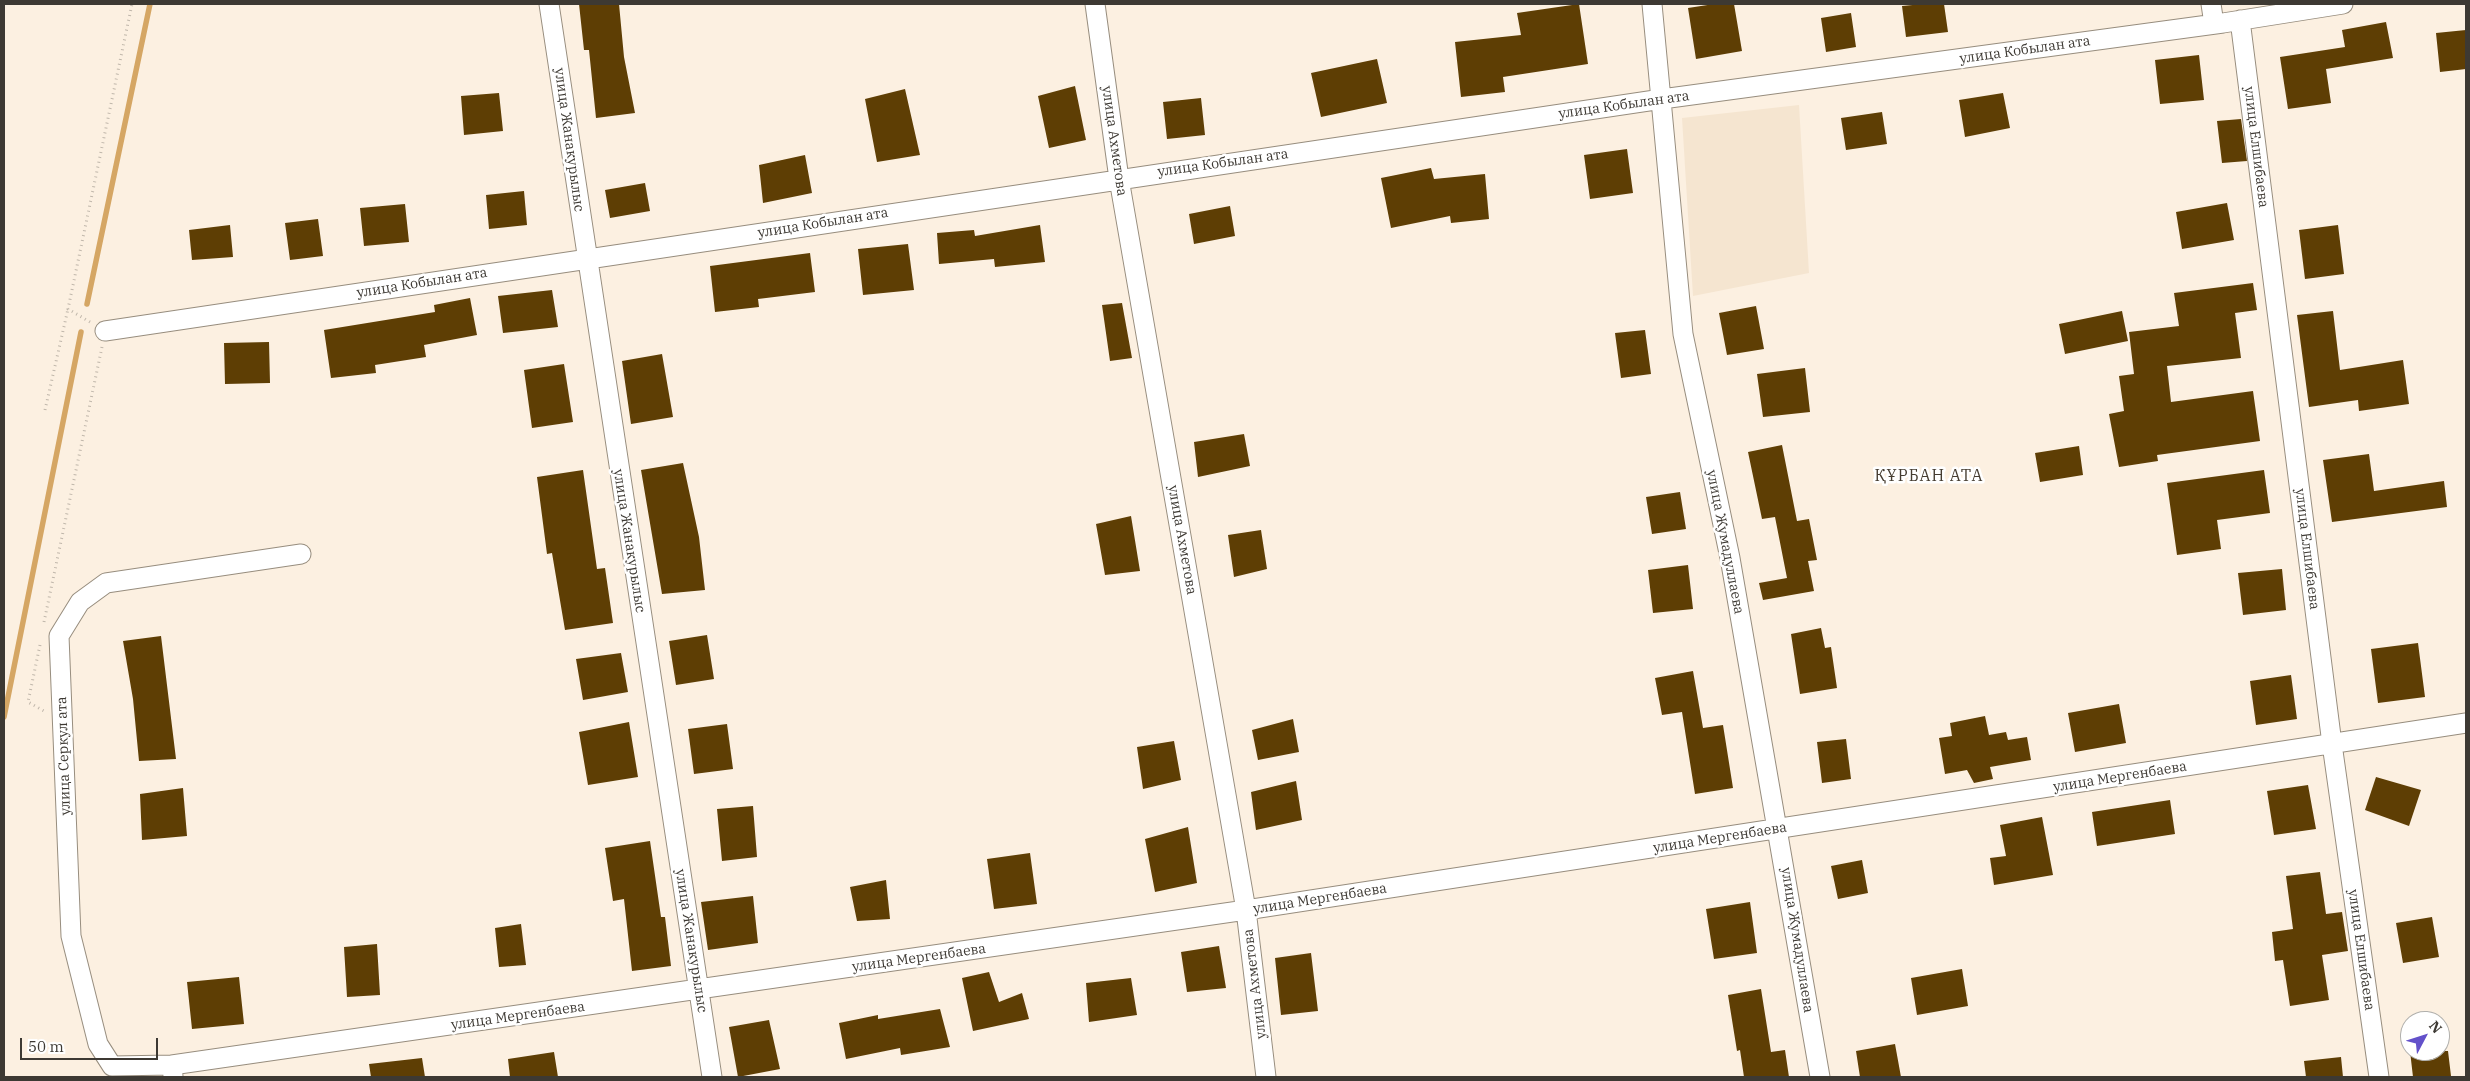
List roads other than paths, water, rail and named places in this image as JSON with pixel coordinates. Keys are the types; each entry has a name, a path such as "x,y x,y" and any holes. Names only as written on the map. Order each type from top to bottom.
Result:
{"street":[{"name":"улица Жанакурылыс","path":"549,4 586,258 712,1077"},
{"name":"улица Ахметова","path":"1095,4 1119,179 1246,910 1266,1077"},
{"name":"улица Жумадуллаева","path":"1652,4 1683,334 1730,558 1820,1077"},
{"path":"2211,4 2214,24"},
{"name":"улица Кобылан ата","path":"105,331 1662,99 2214,24 2343,4"},
{"name":"улица Елшибаева","path":"2240,20 2332,744 2379,1077"},
{"name":"улица Серкул ата","path":"172,1071 112,1066 98,1044 71,936 59,636 80,602 106,582 302,554"},
{"name":"улица Мергенбаева","path":"172,1071 698,990 1246,910 2466,723"}],"waterway":[{"path":"87,304 150,4"},
{"path":"4,717 81,332"}],"district":[{"name":"ҚҰРБАН АТА","path":"1929,476"}]}
